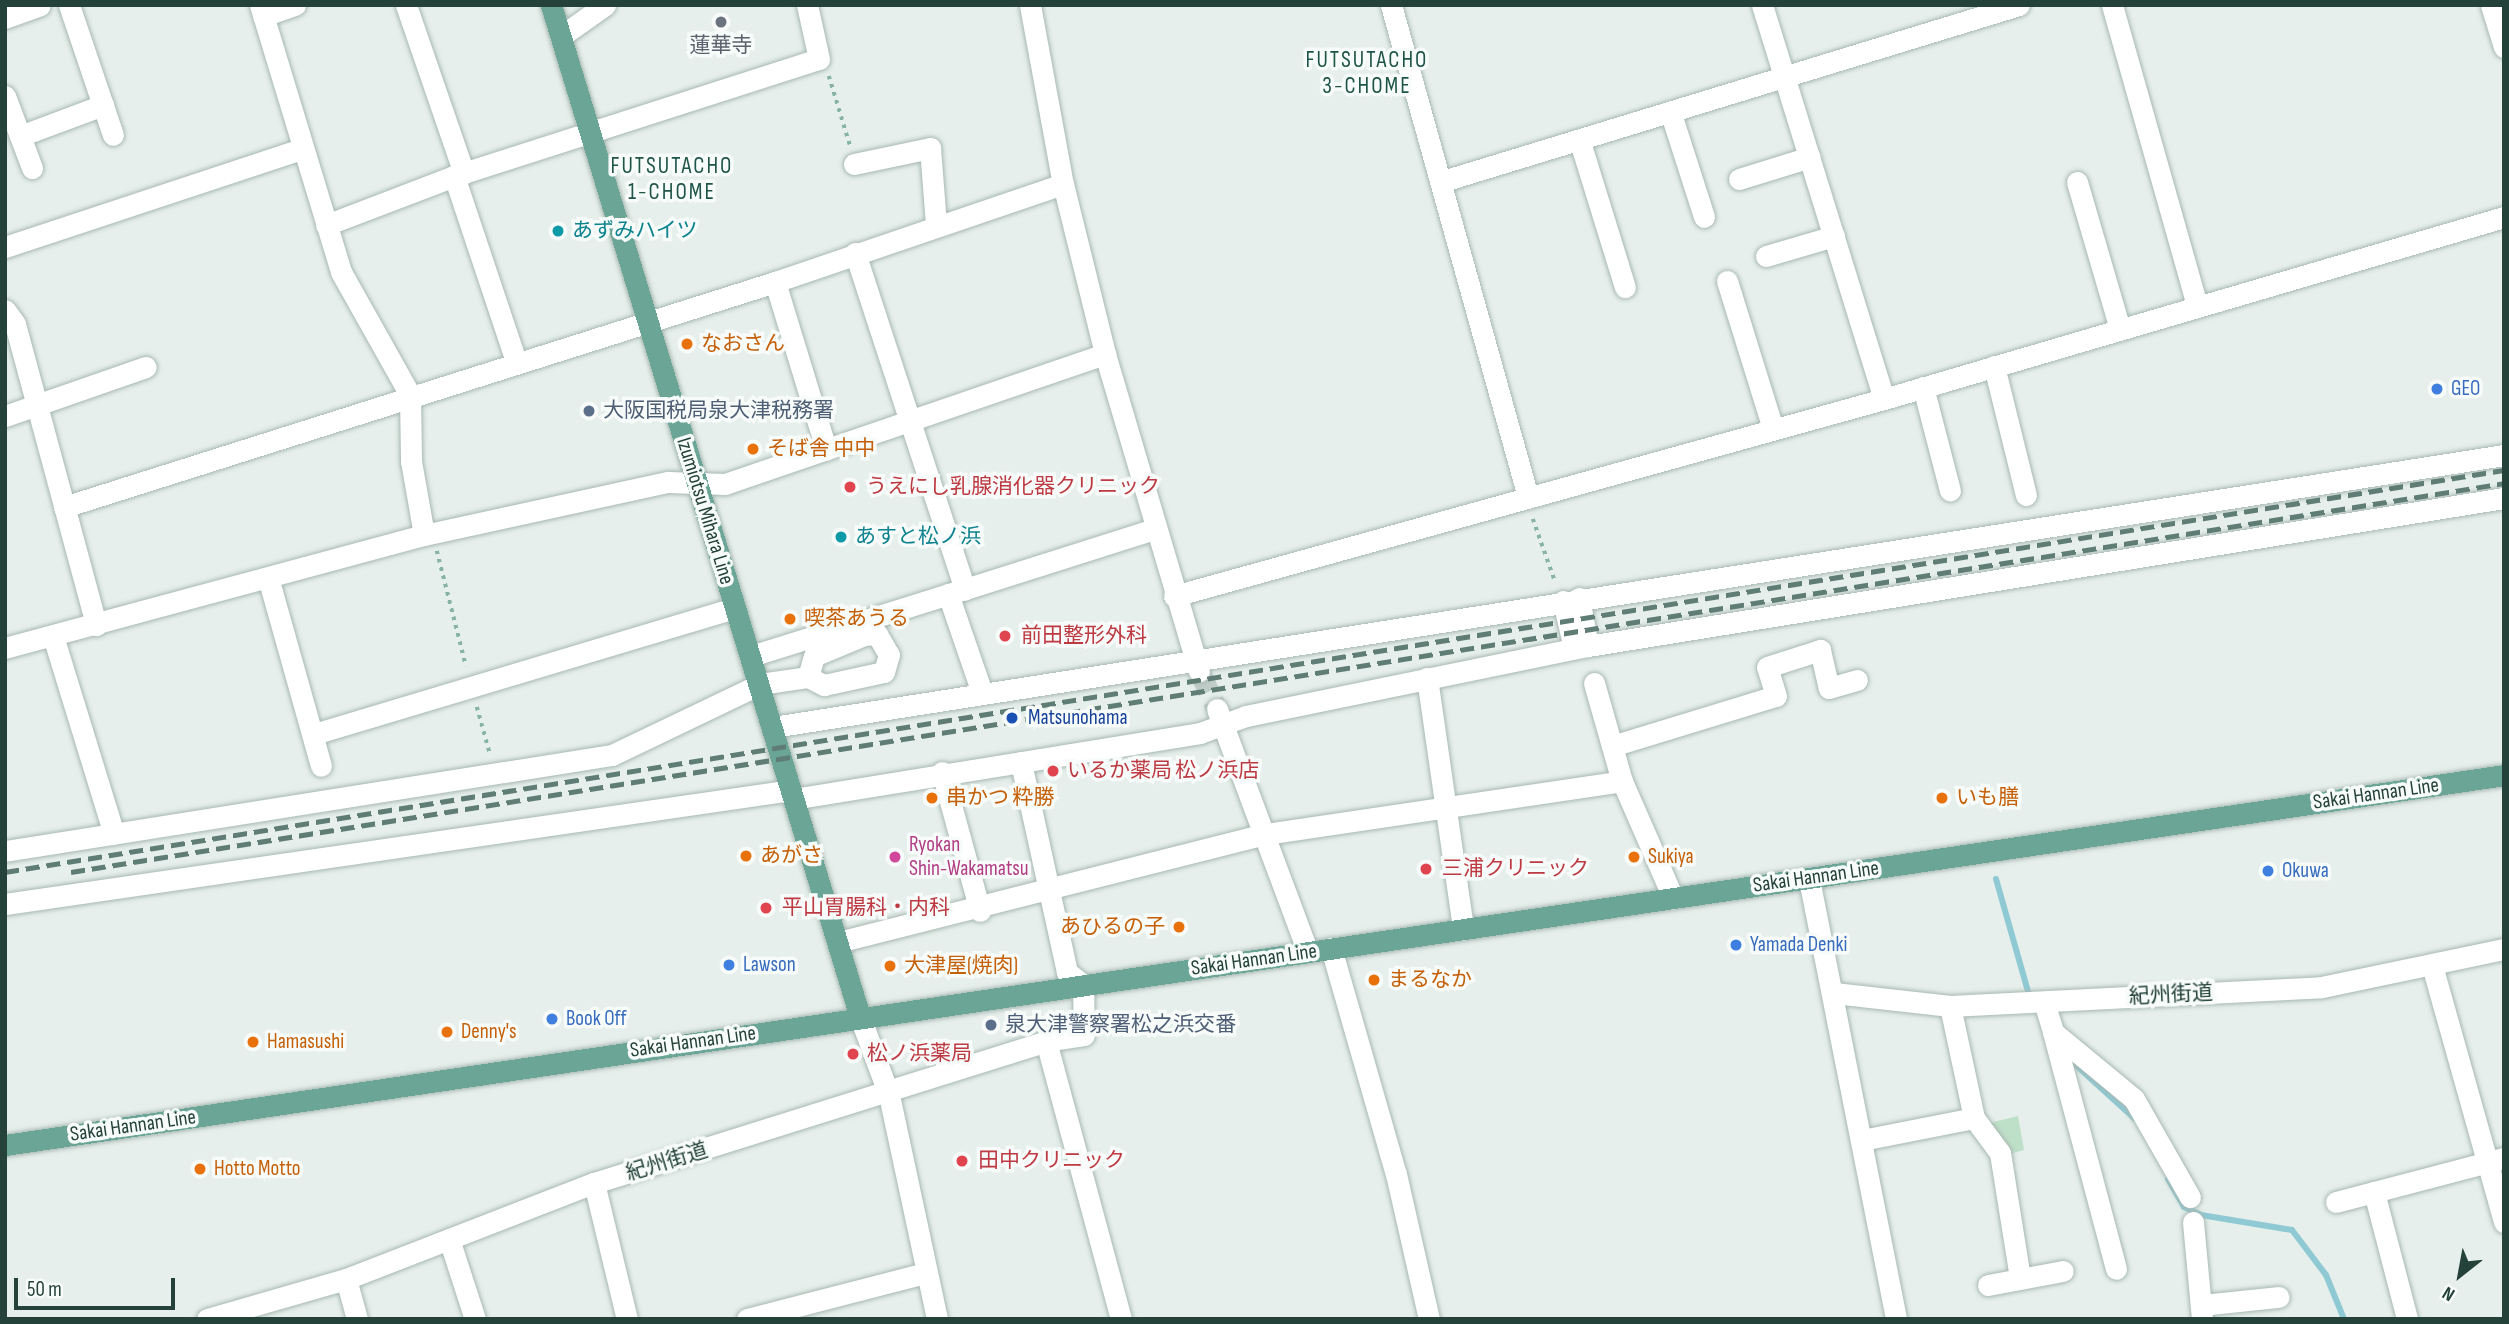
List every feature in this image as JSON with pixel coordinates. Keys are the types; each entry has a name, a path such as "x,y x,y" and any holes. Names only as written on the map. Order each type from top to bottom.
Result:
{"main road":[{"name":"Izumiotsu Mihara Line","path":"551,5 860,1017"},
{"name":"Sakai Hannan Line","path":"5,1145 2504,775"}],"street":[{"path":"5,18 40,5"},
{"path":"69,5 113,135"},
{"path":"295,5 261,11 301,149 341,271 410,395 411,461 424,536"},
{"path":"406,5 516,361"},
{"path":"561,36 605,5"},
{"path":"326,225 459,174 592,135 820,59 807,5"},
{"path":"1030,5 1063,184 1105,354 1174,596 1198,665"},
{"path":"1391,5 1443,181 1528,497"},
{"path":"1762,5 1884,399"},
{"path":"1443,181 1671,114 1973,13 2019,5"},
{"path":"2112,5 2197,306"},
{"path":"2491,5 2504,47"},
{"path":"5,96 32,168"},
{"path":"20,136 103,105"},
{"path":"1671,114 1704,217"},
{"path":"1580,142 1625,287"},
{"path":"854,164 930,148 936,224"},
{"path":"5,247 301,149"},
{"path":"1739,179 1810,157"},
{"path":"2077,182 2120,329"},
{"path":"65,507 645,319 775,282 936,224 1063,184"},
{"path":"1174,596 1884,399 2504,217"},
{"path":"1766,256 1835,236"},
{"path":"855,253 957,592 982,693"},
{"path":"1727,281 1773,429"},
{"path":"775,282 826,449"},
{"path":"5,310 15,363 37,405 96,625"},
{"path":"5,648 269,581 424,536 668,482 725,484 1105,354"},
{"path":"1994,366 2026,460 2026,495"},
{"path":"5,416 146,367"},
{"path":"1923,387 1950,491"},
{"path":"773,727 982,693 1198,665 1571,600 2504,455"},
{"path":"5,904 1021,762 1219,717 1581,647 2504,498"},
{"path":"751,656 1154,529"},
{"path":"269,581 321,766"},
{"path":"1571,600 1581,647"},
{"path":"314,734 736,608"},
{"path":"53,636 114,834"},
{"path":"1612,746 1776,696 1767,667 1819,650 1829,688 1857,680"},
{"path":"5,851 612,755 760,684 808,677"},
{"path":"1427,678 1448,807 1463,929"},
{"path":"1594,683 1622,781 1673,898"},
{"path":"1219,717 1308,952"},
{"path":"1021,762 1067,972 1083,985"},
{"path":"942,772 980,911"},
{"path":"838,942 980,911 1265,834 1622,781"},
{"path":"1808,879 1834,993 1896,1319"},
{"path":"1331,948 1396,1174 1430,1319"},
{"name":"紀州街道","path":"1834,993 1950,1006 2322,987 2433,969 2504,949"},
{"path":"2433,969 2495,1160 2504,1222"},
{"name":"紀州街道","path":"206,1319 346,1279 594,1183 890,1095 1046,1041 1084,1035 1083,985"},
{"path":"2044,1002 2116,1269"},
{"path":"1950,1006 1974,1118 2000,1153 2020,1278"},
{"path":"860,1017 890,1095 925,1273 937,1319"},
{"path":"2053,1032 2134,1099 2190,1197"},
{"path":"1046,1041 1121,1319"},
{"path":"1862,1140 1974,1118"},
{"path":"2336,1202 2495,1160"},
{"path":"594,1183 627,1319"},
{"path":"2374,1192 2407,1319"},
{"path":"2193,1222 2201,1312 2279,1297"},
{"path":"449,1239 475,1319"},
{"path":"1987,1285 2063,1271"},
{"path":"747,1319 925,1273"},
{"path":"346,1279 357,1319"}],"path":[{"path":"820,59 838,93 854,164"},
{"path":"1528,497 1571,600"},
{"path":"424,536 435,541 491,759"}],"green space":[{"path":"2018,1116 2024,1150 2006,1155 1985,1124"}],"waterway":[{"path":"1996,879 2029,995"},
{"path":"2067,1057 2134,1118"},
{"path":"2168,1179 2184,1207 2201,1215 2292,1230 2326,1275 2344,1319"}],"tunnel":[{"path":"1200,672 1217,709"}],"railway":[{"path":"5,872 2504,470"},
{"path":"71,872 2504,483"}],"place":[{"name":"蓮華寺","path":"721,22"},
{"name":"あずみハイツ","path":"558,231"},
{"name":"なおさん","path":"687,344"},
{"name":"GEO","path":"2437,389"},
{"name":"大阪国税局泉大津税務署","path":"589,411"},
{"name":"そば舎 中中","path":"753,449"},
{"name":"うえにし乳腺消化器クリニック","path":"850,487"},
{"name":"あすと松ノ浜","path":"841,537"},
{"name":"喫茶あうる","path":"790,619"},
{"name":"前田整形外科","path":"1005,636"},
{"name":"Matsunohama","path":"1012,718"},
{"name":"いるか薬局 松ノ浜店","path":"1053,771"},
{"name":"串かつ 粋勝","path":"932,798"},
{"name":"いも膳","path":"1942,798"},
{"name":"あがさ","path":"746,856"},
{"name":"Ryokan Shin-Wakamatsu","path":"895,857"},
{"name":"Sukiya","path":"1634,857"},
{"name":"三浦クリニック","path":"1426,869"},
{"name":"Okuwa","path":"2268,871"},
{"name":"平山胃腸科・内科","path":"766,908"},
{"name":"あひるの子","path":"1179,927"},
{"name":"Yamada Denki","path":"1736,945"},
{"name":"Lawson","path":"729,965"},
{"name":"大津屋(焼肉)","path":"890,966"},
{"name":"まるなか","path":"1374,980"},
{"name":"Book Off","path":"552,1019"},
{"name":"泉大津警察署松之浜交番","path":"991,1025"},
{"name":"Denny's","path":"447,1032"},
{"name":"Hamasushi","path":"253,1042"},
{"name":"松ノ浜薬局","path":"853,1054"},
{"name":"田中クリニック","path":"962,1161"},
{"name":"Hotto Motto","path":"200,1169"}],"district":[{"name":"FUTSUTACHO 3-CHOME","path":"1367,73"},
{"name":"FUTSUTACHO 1-CHOME","path":"672,179"}]}
